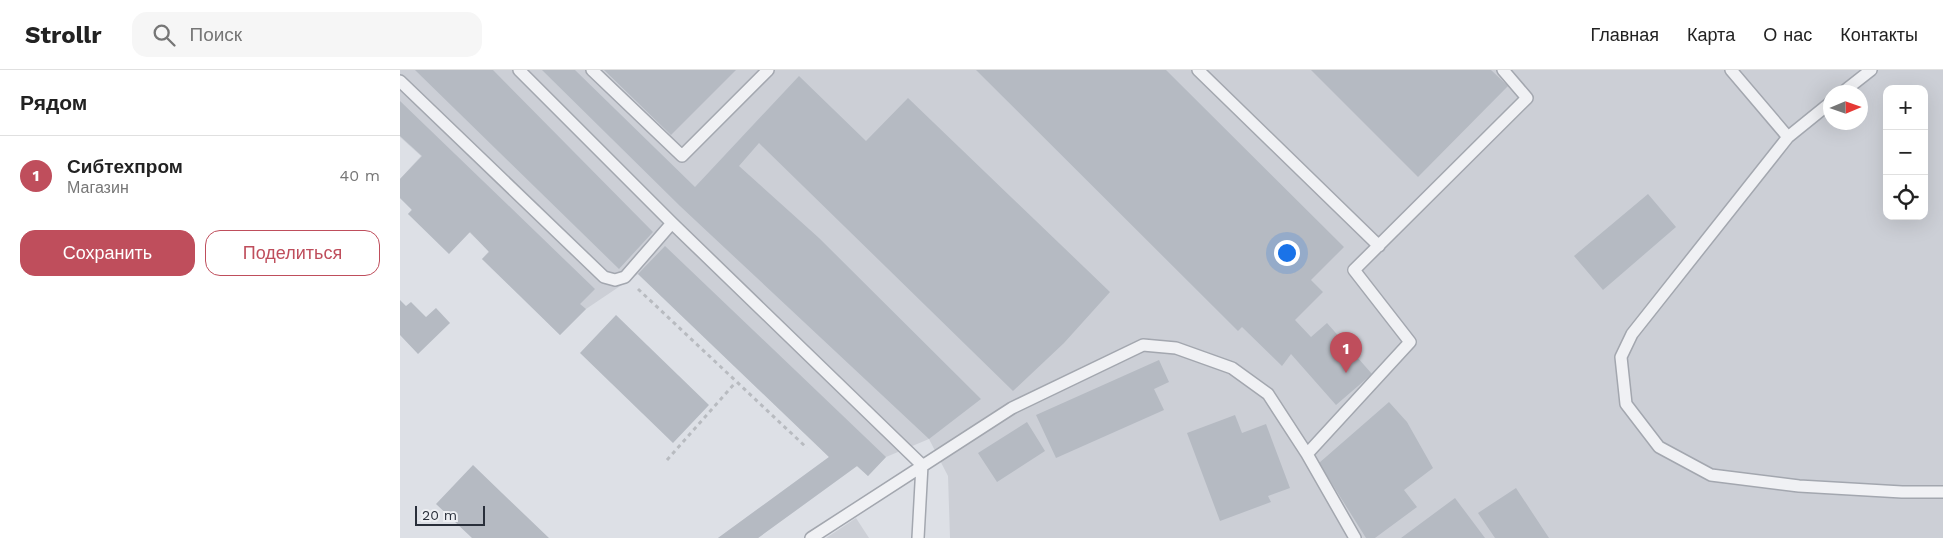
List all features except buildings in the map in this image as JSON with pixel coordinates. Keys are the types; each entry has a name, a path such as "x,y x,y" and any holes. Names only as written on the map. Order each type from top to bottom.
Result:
{"lane":[{"path":"519,70 672,223 922,466 918,538"},
{"path":"592,70 682,156 768,70"},
{"path":"1198,70 1378,246"},
{"path":"1307,454 1410,342 1354,270 1527,98 1503,70"},
{"path":"1731,70 1788,137"},
{"path":"1852,85 1871,70"},
{"path":"400,81 604,277 615,280 624,277 672,223"},
{"path":"1823,109 1788,137 1632,334 1621,357 1626,404 1659,448 1711,475 1799,486 1902,492 1943,492"},
{"path":"811,538 1012,408 1143,345 1176,348 1232,368 1268,394 1307,454 1355,538"}],"path":[{"path":"624,277 807,448"},
{"path":"667,460 736,382"}],"shaded area":[{"path":"400,70 1943,70 1943,538 950,538 948,476 929,439 886,457 868,476 857,466 758,538 718,538 829,457 638,274 586,309 560,335 482,259 489,251 470,233 408,214 412,209 400,198 400,179 421,156 400,137"},
{"path":"856,518 869,538 826,538"}],"place":[{"name":"Сибтехпром","path":"1346,373"}]}
